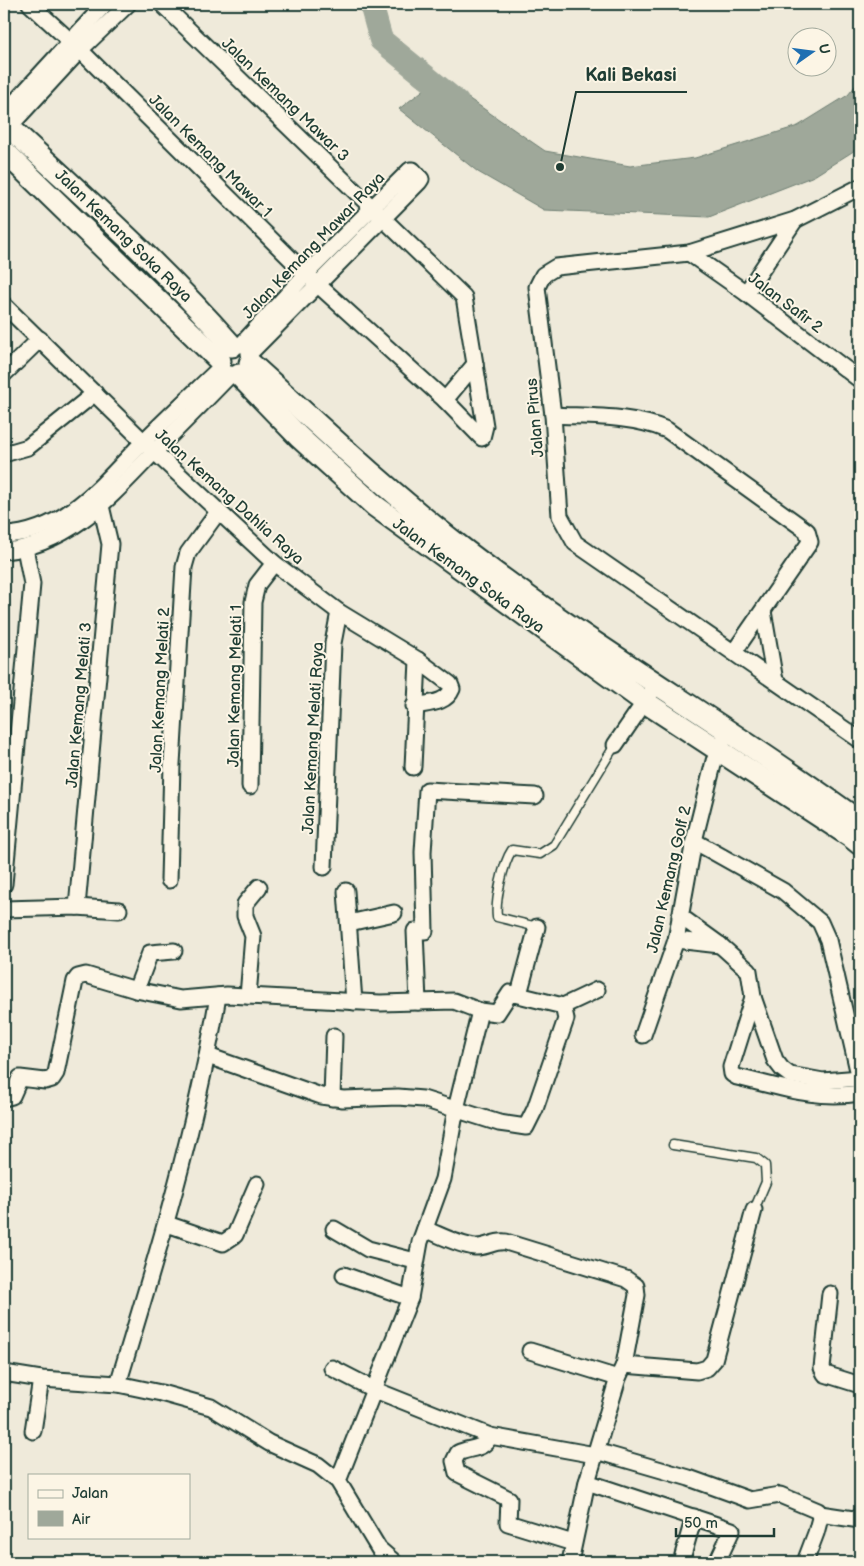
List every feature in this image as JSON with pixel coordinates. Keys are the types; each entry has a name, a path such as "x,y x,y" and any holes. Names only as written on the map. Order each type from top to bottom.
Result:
{"street":[{"name":"Jalan Kemang Mawar 1","path":"30,4 306,274 444,400 482,438 485,426 475,364"},
{"path":"6,126 75,46 105,4"},
{"path":"75,46 128,4"},
{"name":"Jalan Kemang Mawar 3","path":"162,4 464,296 475,364"},
{"name":"Jalan Kemang Soka Raya","path":"6,126 142,250 196,304 236,360"},
{"name":"Jalan Kemang Soka Raya","path":"4,151 236,360 459,546 650,694 718,750 860,844"},
{"name":"Jalan Kemang Mawar Raya","path":"4,535 18,534 46,526 70,512 99,490 149,446 384,219 415,176 373,208 306,274 236,360"},
{"name":"Jalan Pirus","path":"859,189 795,220 689,254 556,267 543,275 537,287 552,415 560,516 575,543 860,740"},
{"path":"746,293 795,220"},
{"name":"Jalan Safir 2","path":"689,254 746,293 860,380"},
{"name":"Jalan Kemang Dahlia Raya","path":"4,305 218,512 274,563 339,612 447,680 452,689 443,701 414,706"},
{"path":"4,374 40,339"},
{"path":"444,400 475,364"},
{"path":"4,454 28,446 95,393"},
{"path":"552,415 626,419 653,424 667,430 807,531 810,542 734,652"},
{"name":"Jalan Kemang Mawar Raya","path":"4,551 25,548 72,529 101,506 149,446"},
{"name":"Jalan Kemang Melati 3","path":"77,908 110,544 101,506"},
{"name":"Jalan Kemang Melati 2","path":"169,880 172,764 184,567 188,552 218,512"},
{"path":"4,884 32,584 25,548"},
{"name":"Jalan Kemang Melati 1","path":"250,786 253,602 257,585 274,563"},
{"path":"763,611 775,681"},
{"name":"Jalan Kemang Melati Raya","path":"324,867 333,643 339,612"},
{"path":"412,767 418,660"},
{"path":"615,745 650,694"},
{"name":"Jalan Kemang Soka Raya","path":"650,694 728,731 860,822"},
{"name":"Jalan Kemang Golf 2","path":"643,1035 676,940 694,842 714,761 728,731"},
{"path":"418,1002 415,931 425,931 423,852 427,790 534,796"},
{"path":"680,916 720,945 749,971 753,997 775,1060 782,1069 790,1075 823,1081 860,1078 828,940 820,922 783,891 694,842"},
{"path":"248,996 253,936 245,916 245,904 259,887"},
{"path":"346,892 354,1002"},
{"path":"4,909 77,908 119,910"},
{"path":"349,923 394,913"},
{"path":"519,994 537,927"},
{"path":"676,940 720,945"},
{"path":"136,990 150,953 174,951"},
{"path":"4,1098 12,1096 20,1078 45,1081 52,1079 56,1073 75,981 78,977 92,977 136,990 181,999 248,996 354,1002 454,1001 480,1010 497,1013 510,993 563,1006 598,990"},
{"path":"118,1384 167,1224 208,1056 218,996"},
{"path":"753,997 732,1071 737,1077 826,1096 860,1093"},
{"path":"208,1056 321,1096 332,1098 423,1099 499,1123 523,1127 529,1125 566,1019 563,1006"},
{"path":"338,1481 410,1298 415,1261 443,1179 456,1109 480,1010"},
{"path":"332,1098 334,1036"},
{"path":"776,1086 782,1069"},
{"path":"167,1224 223,1242 229,1241 235,1235 257,1184"},
{"path":"530,1351 621,1371 697,1371 706,1368 714,1360 754,1210"},
{"path":"334,1229 368,1248 415,1261"},
{"path":"425,1229 472,1246 486,1246 506,1242 626,1279 636,1286 638,1295 621,1371 587,1482 570,1562"},
{"path":"344,1275 410,1298"},
{"path":"830,1294 822,1368 825,1374 860,1385"},
{"path":"332,1368 375,1390 490,1436 596,1453 689,1478 750,1500 780,1495 811,1506 820,1514 860,1520"},
{"path":"4,1373 41,1379 118,1384 211,1407 268,1443 318,1465 338,1481 379,1549 394,1562"},
{"path":"33,1431 41,1379"},
{"path":"490,1436 486,1444 481,1447 458,1453 454,1461 457,1473 509,1500 508,1523 573,1543"},
{"path":"587,1482 732,1530 717,1562"},
{"path":"805,1562 816,1533 820,1514"},
{"path":"681,1562 694,1516"}],"lane":[{"path":"537,927 497,917 502,880 508,856 512,850 540,854 554,845 615,745"},
{"path":"673,1145 756,1158 765,1165 766,1182 754,1210"}],"water":[{"path":"439,78 545,151 630,166 695,158 798,126 848,95 860,80 860,147 814,176 709,217 544,210 478,172 399,109"}],"waterway":[{"path":"371,4 381,40 457,102"}],"place":[{"name":"Kali Bekasi","path":"560,167"}]}
